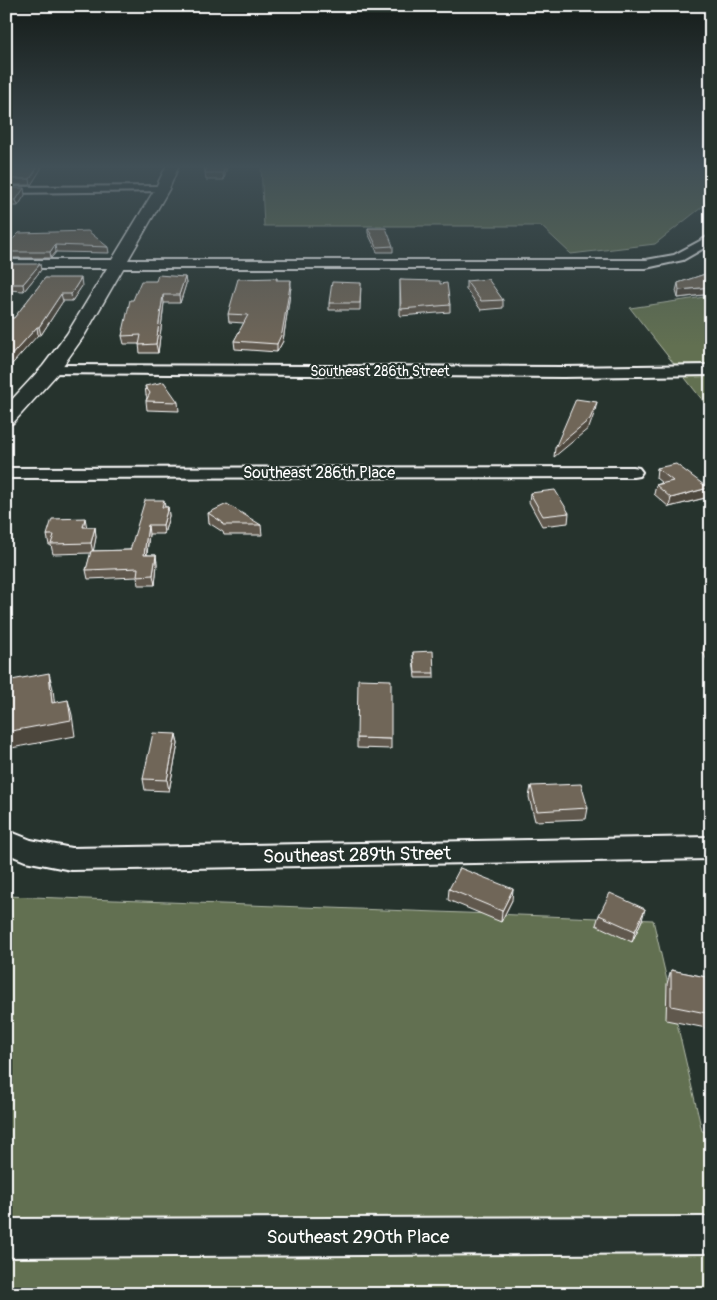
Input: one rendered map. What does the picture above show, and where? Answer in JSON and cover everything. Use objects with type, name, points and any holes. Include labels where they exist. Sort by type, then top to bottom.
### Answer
[{"type":"street","points":[[6,419],[50,370],[76,336],[140,226]]},
{"type":"street","points":[[6,264],[646,264],[684,256],[702,242],[711,239]]},
{"type":"street","name":"Southeast 286th Street","points":[[50,370],[553,372],[711,370]]},
{"type":"street","name":"Southeast 286th Place","points":[[6,473],[632,472]]},
{"type":"street","name":"Southeast 289th Street","points":[[6,840],[25,850],[71,859],[711,848]]},
{"type":"street","name":"Southeast 290th Place","points":[[6,1238],[711,1235]]},
{"type":"green space","points":[[264,226],[678,226],[655,244],[571,254],[541,226]]},
{"type":"green space","points":[[711,296],[711,411],[630,308]]},
{"type":"green space","points":[[6,896],[653,920],[702,1131],[711,1132],[711,1294],[6,1294]]},
{"type":"building","points":[[368,228],[386,228],[393,246],[377,247]]},
{"type":"building","points":[[88,231],[108,247],[55,245],[50,252],[6,252],[6,246],[19,233]]},
{"type":"building","points":[[6,264],[40,264],[23,284],[6,284]]},
{"type":"building","points":[[711,272],[711,287],[679,290],[678,283]]},
{"type":"building","points":[[158,275],[185,277],[179,295],[163,295],[156,344],[139,345],[141,335],[122,336],[130,300],[133,300],[141,281],[156,281]]},
{"type":"building","points":[[45,278],[81,278],[71,294],[61,294],[39,327],[6,361],[6,317],[14,318]]},
{"type":"building","points":[[277,278],[276,280],[291,280],[282,333],[277,344],[234,341],[248,315],[228,314],[238,279]]},
{"type":"building","points":[[488,279],[503,300],[481,301],[466,281]]},
{"type":"building","points":[[400,280],[440,281],[440,284],[447,283],[450,305],[401,309]]},
{"type":"building","points":[[332,282],[361,283],[360,303],[329,303]]},
{"type":"building","points":[[164,382],[178,402],[146,401],[150,393],[145,386]]},
{"type":"building","points":[[576,399],[597,402],[590,419],[555,448]]},
{"type":"building","points":[[676,464],[708,488],[671,498],[656,485],[673,481],[657,468]]},
{"type":"building","points":[[555,490],[569,513],[543,516],[530,493]]},
{"type":"building","points":[[145,500],[164,500],[162,507],[168,507],[163,525],[148,525],[144,555],[156,555],[153,575],[137,576],[138,568],[86,570],[91,551],[130,550]]},
{"type":"building","points":[[227,504],[261,525],[223,525],[222,522],[208,513]]},
{"type":"building","points":[[85,518],[83,527],[95,527],[91,543],[51,544],[54,535],[47,535],[52,519]]},
{"type":"building","points":[[711,642],[711,653],[705,643]]},
{"type":"building","points":[[433,651],[434,673],[415,673],[413,652]]},
{"type":"building","points":[[49,673],[52,703],[68,700],[71,720],[6,732],[6,681]]},
{"type":"building","points":[[358,679],[391,680],[391,739],[357,738]]},
{"type":"building","points":[[153,733],[176,734],[167,780],[143,779]]},
{"type":"building","points":[[581,784],[588,808],[537,811],[531,786]]},
{"type":"building","points":[[460,868],[513,889],[502,911],[449,889]]},
{"type":"building","points":[[610,893],[645,909],[635,931],[599,915]]},
{"type":"building","points":[[671,970],[711,978],[711,1014],[671,1006]]}]
